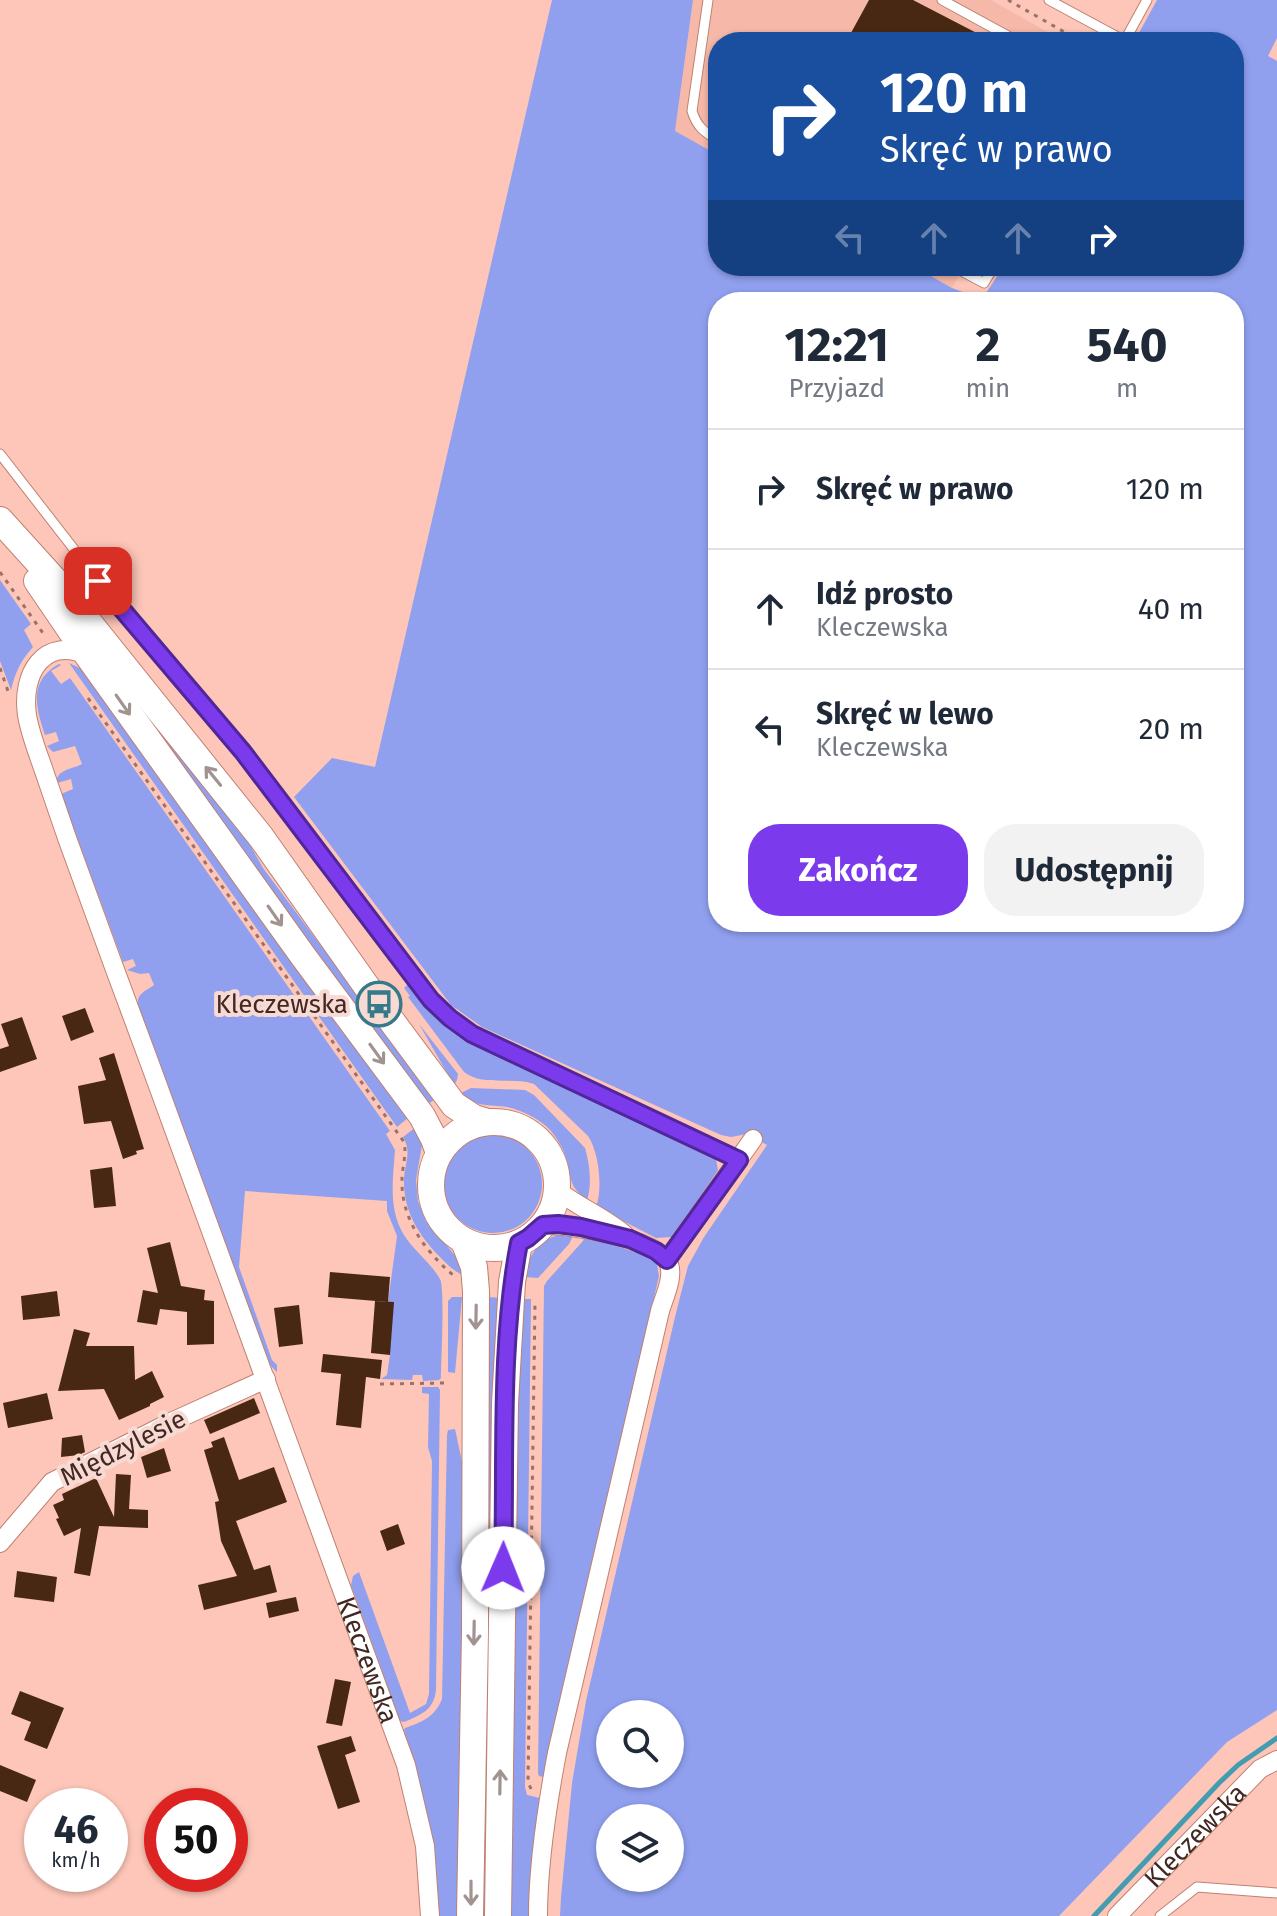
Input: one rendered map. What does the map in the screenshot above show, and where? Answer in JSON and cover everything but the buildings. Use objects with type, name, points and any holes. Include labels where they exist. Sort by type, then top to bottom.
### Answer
[{"type":"main road","points":[[0,522],[88,656],[422,1116],[439,1153]]},
{"type":"main road","points":[[0,522],[58,584],[261,837],[454,1105],[463,1113],[487,1122],[521,1127],[538,1139],[550,1155],[556,1172],[557,1190],[553,1209],[543,1225],[528,1238],[505,1247],[477,1246],[450,1231],[439,1218],[430,1185],[432,1168],[448,1141],[472,1125],[487,1122]]},
{"type":"main road","points":[[464,1241],[474,1267],[475,1281],[475,1632],[470,1916]]},
{"type":"main road","points":[[498,1916],[505,1403],[512,1282],[519,1243]]},
{"type":"street","points":[[54,608],[58,635],[55,650],[64,649],[88,656]]},
{"type":"street","name":"Kleczewska","points":[[55,650],[35,667],[28,681],[25,700],[28,719],[73,856],[406,1765],[425,1846],[430,1916]]},
{"type":"street","points":[[667,1260],[753,1139]]},
{"type":"street","points":[[557,1190],[630,1239]]},
{"type":"street","points":[[538,1916],[549,1797],[557,1753],[670,1274],[667,1260],[630,1239],[581,1227],[543,1225]]},
{"type":"street","name":"Międzylesie","points":[[0,1543],[52,1482],[171,1422],[266,1379]]},
{"type":"street","name":"Kleczewska","points":[[1117,1916],[1260,1769],[1277,1760]]},
{"type":"lane","points":[[708,0],[692,111],[696,122],[708,135]]},
{"type":"lane","points":[[942,0],[1001,32]]},
{"type":"lane","points":[[1049,0],[1108,32]]},
{"type":"lane","points":[[1129,32],[1147,0]]},
{"type":"lane","points":[[971,276],[984,283],[988,276]]},
{"type":"lane","points":[[0,454],[115,602],[243,752],[431,1000],[472,1034],[739,1160]]},
{"type":"lane","points":[[1160,1916],[1197,1887],[1277,1893]]},
{"type":"path","points":[[1008,0],[1064,32]]},
{"type":"path","points":[[0,572],[55,650]]},
{"type":"path","points":[[81,688],[404,1142],[402,1192],[416,1233],[424,1246],[451,1274],[461,1280],[475,1281]]},
{"type":"path","points":[[512,1282],[529,1283],[535,1287],[528,1782],[531,1790],[549,1797]]},
{"type":"path","points":[[380,1384],[444,1383]]},
{"type":"shaded area","points":[[552,0],[693,0],[675,131],[708,149],[708,276],[931,276],[963,292],[708,292],[708,932],[1244,932],[1244,292],[987,292],[997,276],[1244,276],[1244,32],[1139,32],[1157,0],[1277,0],[1277,38],[1268,56],[1277,61],[1277,1710],[1227,1742],[1059,1916],[560,1916],[572,1783],[586,1701],[688,1266],[704,1237],[767,1145],[747,1134],[721,1135],[482,1027],[451,1005],[294,797],[332,758],[375,767]]},
{"type":"shaded area","points":[[693,0],[991,0],[1047,32],[708,32],[708,149],[675,131]]},
{"type":"shaded area","points":[[931,276],[959,276],[952,288]]},
{"type":"shaded area","points":[[0,580],[31,624],[24,630],[33,647],[19,667],[11,690],[0,661]]},
{"type":"shaded area","points":[[51,587],[242,831],[263,868],[435,1099],[427,1105],[353,1001],[317,962]]},
{"type":"shaded area","points":[[69,663],[84,670],[408,1118],[397,1127]]},
{"type":"shaded area","points":[[59,664],[51,671],[61,684],[70,678],[390,1131],[386,1134],[395,1150],[393,1194],[399,1225],[408,1241],[440,1279],[443,1310],[439,1380],[423,1381],[422,1375],[413,1375],[412,1380],[381,1379],[387,1375],[390,1355],[388,1302],[397,1236],[387,1211],[387,1201],[245,1191],[239,1267],[277,1372],[270,1365],[138,1006],[140,995],[154,985],[149,973],[127,970],[136,966],[133,959],[123,962],[61,794],[73,789],[71,779],[57,783],[59,775],[82,764],[75,746],[53,752],[47,746],[59,741],[56,732],[45,735],[39,715],[37,696],[42,678]]},
{"type":"shaded area","points":[[410,982],[428,1007],[461,1035],[521,1067],[716,1159],[718,1170],[677,1232],[672,1237],[656,1238],[596,1207],[599,1171],[588,1136],[534,1084],[480,1079],[464,1072],[408,997],[404,988]]},
{"type":"shaded area","points":[[419,1024],[458,1074],[454,1085]]},
{"type":"shaded area","points":[[471,1088],[525,1090],[534,1095],[585,1148],[590,1174],[587,1201],[574,1187],[563,1151],[546,1126],[517,1110],[471,1101],[461,1093]]},
{"type":"shaded area","points":[[416,1127],[422,1145],[416,1180],[418,1201],[426,1221],[458,1259],[463,1275],[431,1248],[409,1211],[404,1190],[408,1152],[403,1137]]},
{"type":"shaded area","points":[[493,1135],[512,1139],[528,1149],[538,1165],[542,1184],[538,1203],[528,1219],[512,1229],[493,1233],[474,1229],[458,1219],[448,1203],[444,1184],[448,1165],[458,1149],[474,1139]]},
{"type":"shaded area","points":[[564,1233],[574,1234],[569,1244],[538,1278],[524,1277],[536,1248]]},
{"type":"shaded area","points":[[585,1235],[649,1257],[657,1264],[659,1276],[543,1777],[538,1773],[544,1286]]},
{"type":"shaded area","points":[[452,1297],[462,1297],[455,1373],[448,1372],[448,1301]]},
{"type":"shaded area","points":[[487,1297],[502,1298],[487,1916],[481,1916]]},
{"type":"shaded area","points":[[522,1299],[531,1299],[525,1787],[527,1795],[540,1798],[529,1916],[509,1916],[514,1436]]},
{"type":"shaded area","points":[[422,1387],[438,1387],[440,1390],[436,1690],[429,1707],[404,1722],[400,1721],[351,1585],[353,1576],[359,1572],[410,1713],[426,1704],[429,1694],[432,1461],[428,1447],[429,1394],[422,1393]]},
{"type":"shaded area","points":[[455,1429],[464,1471],[460,1916],[439,1916],[428,1822],[404,1730],[432,1715],[442,1699],[447,1435],[448,1430]]},
{"type":"waterway","points":[[1094,1916],[1219,1783],[1238,1765],[1277,1738]]},
{"type":"place","name":"Kleczewska","points":[[379,1004]]},
{"type":"route","points":[[98,581],[243,752],[431,1000],[450,1018],[472,1034],[739,1160],[667,1260],[630,1239],[558,1224],[543,1225],[519,1243],[512,1282],[505,1403],[503,1568]]}]
